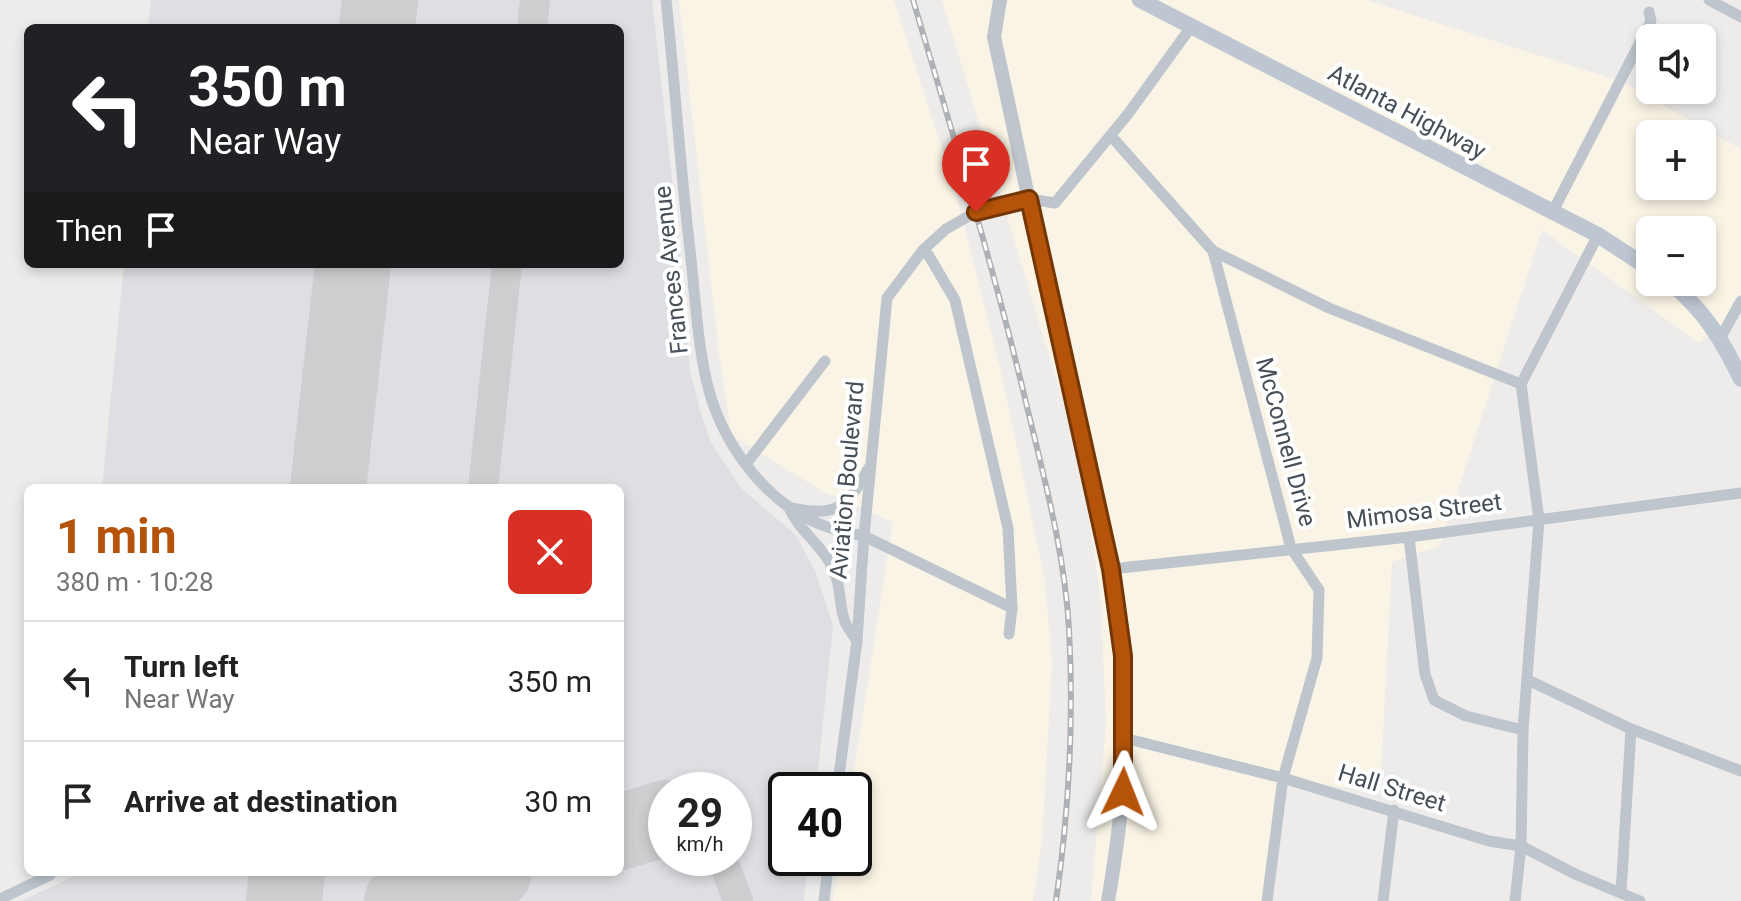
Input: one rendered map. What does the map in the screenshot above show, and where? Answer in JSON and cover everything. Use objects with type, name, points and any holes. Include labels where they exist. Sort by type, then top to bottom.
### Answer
[{"type":"main road","name":"Atlanta Highway","points":[[1140,0],[1598,235],[1636,260]]},
{"type":"main road","points":[[1686,296],[1721,337],[1741,379]]},
{"type":"street","name":"Frances Avenue","points":[[666,0],[704,372],[714,407],[732,445],[757,478],[789,507],[820,525],[864,536],[1012,608]]},
{"type":"street","points":[[1000,0],[994,37],[1111,569],[1123,656],[1122,819],[1108,901]]},
{"type":"street","points":[[1709,0],[1741,17]]},
{"type":"street","points":[[1552,213],[1651,21],[1649,12]]},
{"type":"street","points":[[1029,199],[1055,203],[1111,136],[1191,27]]},
{"type":"street","name":"McConnell Drive","points":[[1111,136],[1213,251],[1291,548],[1319,590],[1317,658],[1283,778],[1267,901]]},
{"type":"street","name":"Aviation Boulevard","points":[[839,772],[857,641],[887,298],[923,250],[946,229],[976,212],[1029,199]]},
{"type":"street","points":[[1515,901],[1521,846],[1523,730],[1539,520],[1521,384],[1598,235]]},
{"type":"street","points":[[923,250],[955,300],[1008,528],[1012,608],[1009,634]]},
{"type":"street","points":[[1213,251],[1341,314],[1521,384]]},
{"type":"street","points":[[1721,337],[1741,301]]},
{"type":"street","points":[[746,464],[825,361]]},
{"type":"street","points":[[789,507],[823,512],[836,509],[850,499],[871,465]]},
{"type":"street","name":"Mimosa Street","points":[[1111,569],[1409,537],[1741,493]]},
{"type":"street","name":"Frances Avenue","points":[[789,507],[794,519],[820,547],[832,567],[841,592],[844,620],[857,641]]},
{"type":"street","points":[[1409,537],[1425,674],[1434,700],[1466,716],[1523,730]]},
{"type":"street","points":[[1528,680],[1631,729],[1741,771]]},
{"type":"street","points":[[1621,893],[1631,729]]},
{"type":"street","name":"Hall Street","points":[[1124,738],[1283,778],[1489,841],[1521,846],[1575,874],[1640,901]]},
{"type":"street","points":[[1383,901],[1394,810]]},
{"type":"street","points":[[0,899],[48,876]]},
{"type":"street","points":[[824,901],[827,876]]},
{"type":"shaded area","points":[[151,0],[652,0],[690,371],[702,417],[711,443],[741,488],[796,535],[817,575],[833,626],[818,772],[768,772],[768,876],[806,876],[804,901],[21,901],[72,876],[624,876],[624,484],[102,484],[124,268],[624,268],[624,24],[148,24]]},
{"type":"shaded area","points":[[679,0],[894,0],[955,190],[1000,367],[1045,581],[1052,663],[1042,841],[1033,901],[833,901],[837,876],[872,876],[872,772],[854,772],[893,522],[824,492],[731,435]]},
{"type":"shaded area","points":[[942,0],[1366,0],[1622,82],[1636,90],[1636,104],[1661,104],[1689,120],[1636,120],[1636,200],[1716,200],[1716,135],[1741,149],[1741,302],[1734,314],[1699,343],[1542,230],[1440,546],[1392,562],[1380,793],[1282,778],[1263,901],[1091,901],[1106,724],[1101,603],[1087,501],[1067,415]]},
{"type":"taxiway","points":[[532,24],[535,0]]},
{"type":"taxiway","points":[[483,484],[507,268]]},
{"type":"taxiway","points":[[440,901],[443,876]]},
{"type":"taxiway","points":[[729,876],[738,901]]},
{"type":"runway","points":[[377,24],[380,0]]},
{"type":"runway","points":[[328,484],[353,268]]},
{"type":"runway","points":[[624,831],[648,823]]},
{"type":"runway","points":[[284,901],[287,876]]},
{"type":"runway","points":[[402,901],[481,876]]},
{"type":"railway","points":[[913,0],[1003,310],[1059,548],[1069,629],[1071,731],[1056,901]]},
{"type":"route","points":[[976,212],[1029,199],[1111,569],[1123,656],[1123,792]]}]
